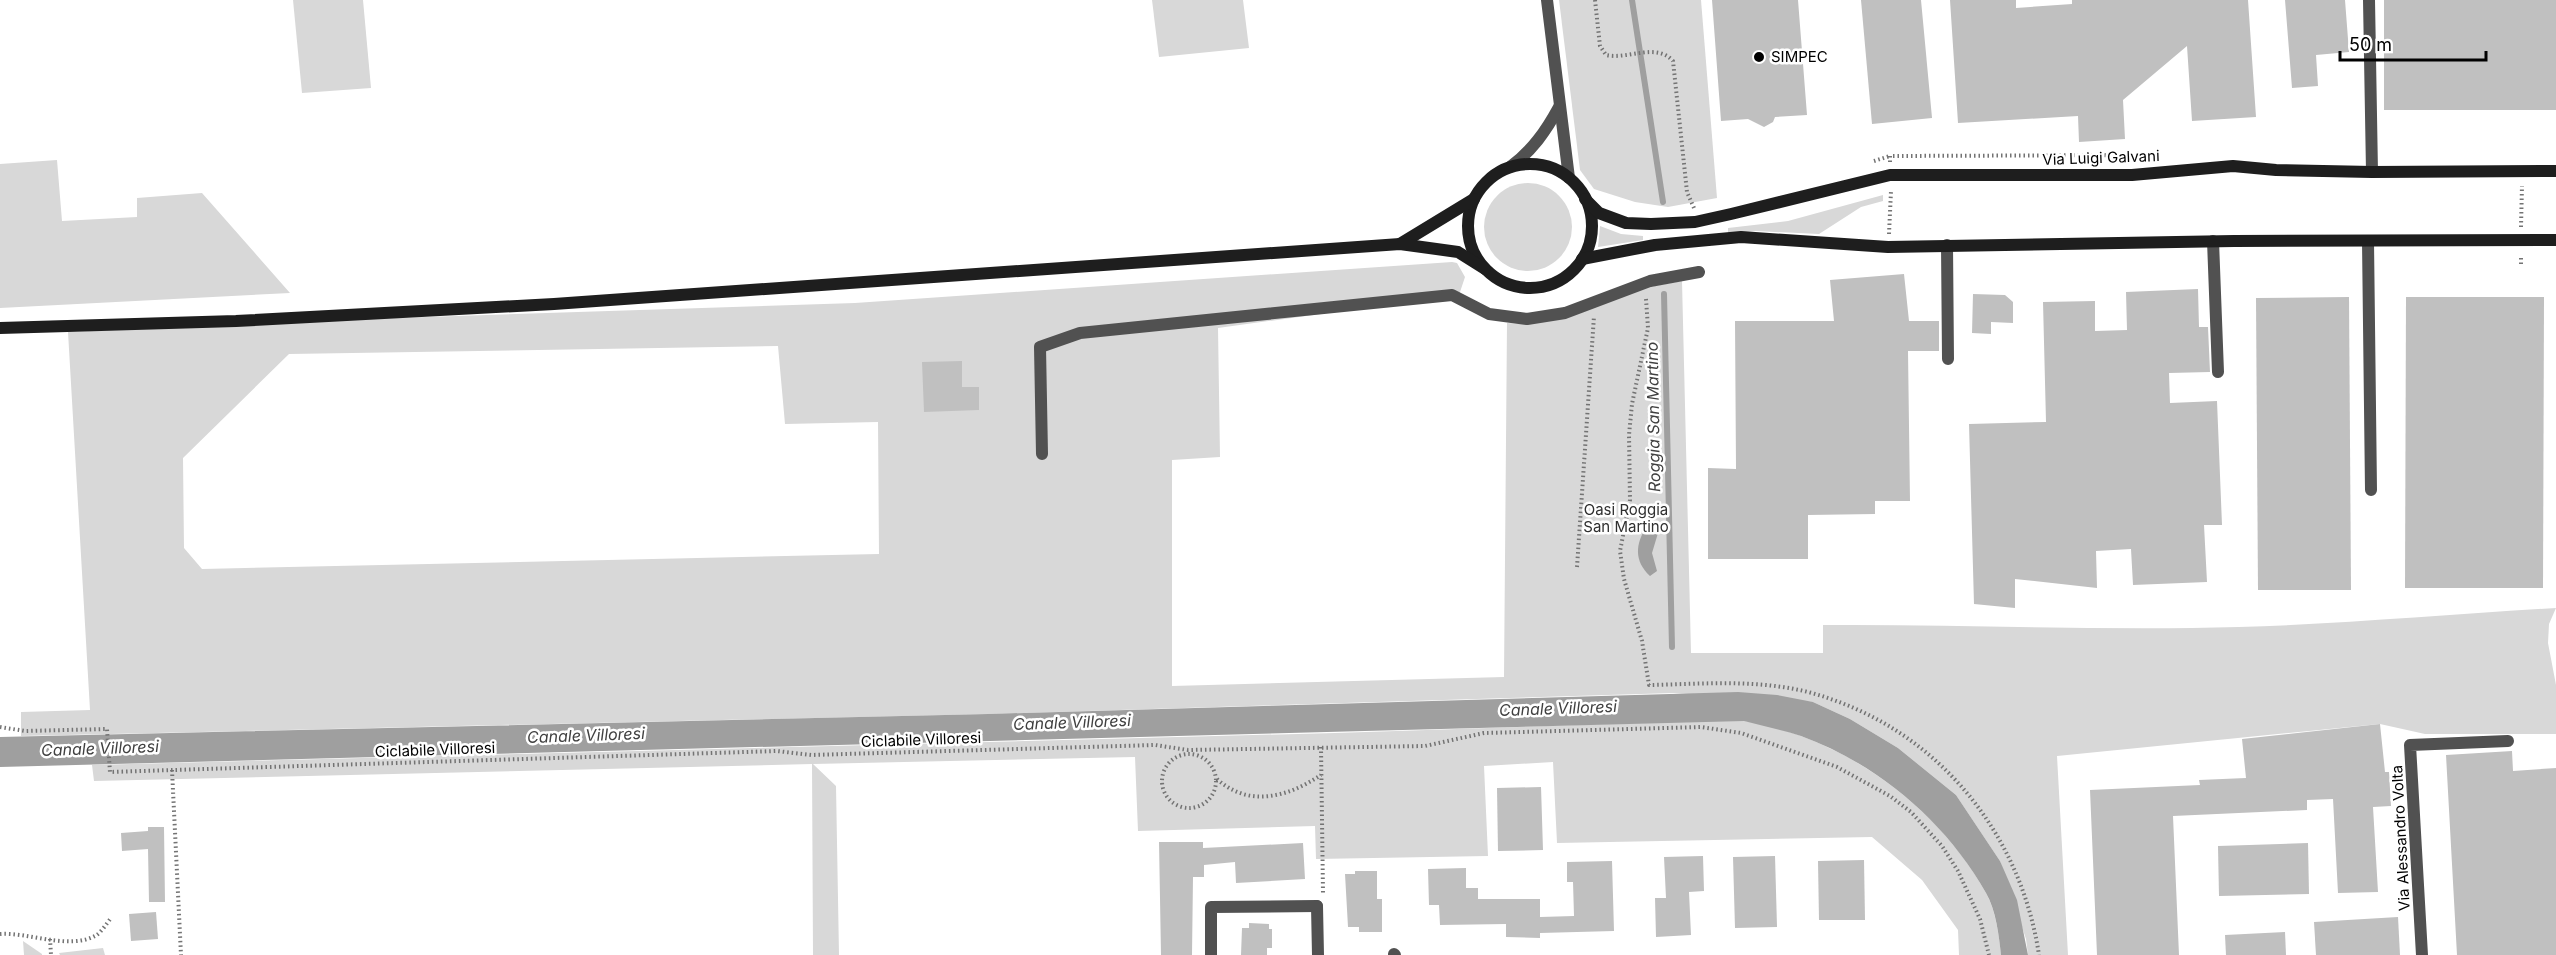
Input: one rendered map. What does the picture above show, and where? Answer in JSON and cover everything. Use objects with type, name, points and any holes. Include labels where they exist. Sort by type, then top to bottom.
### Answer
[{"type":"main road","points":[[0,328],[236,321],[554,304],[1400,244],[1458,252],[1514,286],[1536,287],[1567,275],[1582,259],[1592,229],[1585,199],[1569,178],[1551,168],[1531,164],[1510,167],[1489,179],[1474,199],[1400,244]]},
{"type":"main road","name":"Via Luigi Galvani","points":[[1585,199],[1599,213],[1626,223],[1651,224],[1695,222],[1890,175],[2132,175],[2233,166],[2276,170],[2372,172],[2556,171]]},
{"type":"main road","points":[[1474,199],[1468,223],[1468,236],[1477,259],[1485,269]]},
{"type":"main road","points":[[1582,259],[1655,245],[1741,237],[1888,247],[2212,241],[2556,240]]},
{"type":"street","points":[[1547,0],[1569,178]]},
{"type":"street","points":[[2369,0],[2372,172]]},
{"type":"street","points":[[1510,167],[1526,155],[1545,132],[1559,107]]},
{"type":"street","points":[[2212,241],[2218,372]]},
{"type":"street","points":[[2368,241],[2371,490]]},
{"type":"street","points":[[1947,245],[1948,359]]},
{"type":"street","points":[[1042,454],[1040,347],[1080,333],[1452,295],[1490,314],[1527,319],[1565,313],[1650,280],[1699,272]]},
{"type":"street","name":"Via Alessandro Volta","points":[[2422,955],[2410,745],[2508,741]]},
{"type":"street","points":[[1212,955],[1211,907],[1317,906],[1318,955]]},
{"type":"path","points":[[1595,0],[1600,46],[1606,56],[1616,57],[1657,51],[1666,53],[1672,60],[1687,192],[1694,208]]},
{"type":"path","points":[[2521,264],[2522,172]]},
{"type":"path","points":[[1650,280],[1646,297],[1648,315],[1646,342],[1632,404],[1630,500],[1620,551],[1624,579],[1642,641],[1649,686],[1737,683],[1808,692],[1872,718],[1905,737],[1956,779],[1992,824],[2019,879],[2029,909],[2039,955]]},
{"type":"path","points":[[1577,567],[1595,301]]},
{"type":"path","name":"Ciclabile Villoresi","points":[[0,727],[25,731],[107,729],[110,771],[777,751],[811,755],[1155,745],[1188,750],[1425,746],[1484,733],[1701,727],[1751,736],[1837,767],[1890,796],[1911,812],[1942,846],[1958,872],[1980,919],[1989,955]]},
{"type":"path","points":[[1317,906],[1323,896],[1321,747]]},
{"type":"path","points":[[1216,778],[1215,789],[1209,799],[1200,806],[1189,808],[1178,806],[1169,799],[1163,789],[1162,778],[1166,768],[1173,759],[1184,755],[1195,755],[1205,759],[1213,768],[1216,778],[1236,792],[1264,798],[1297,790],[1321,775]]},
{"type":"path","points":[[172,770],[181,955]]},
{"type":"path","points":[[0,934],[16,933],[77,941],[96,936],[111,918]]},
{"type":"path","points":[[50,939],[51,955]]},
{"type":"green space","points":[[293,0],[363,0],[371,88],[302,93]]},
{"type":"green space","points":[[1152,0],[1243,0],[1249,48],[1159,57]]},
{"type":"green space","points":[[1559,0],[1701,0],[1717,198],[1668,207],[1635,202],[1594,189],[1580,170]]},
{"type":"green space","points":[[57,160],[62,221],[137,217],[137,198],[202,193],[290,293],[0,308],[0,164]]},
{"type":"green space","points":[[1519,183],[1537,183],[1553,190],[1565,202],[1572,218],[1572,236],[1565,252],[1553,264],[1537,271],[1519,271],[1503,264],[1491,252],[1484,236],[1484,218],[1491,202],[1503,190]]},
{"type":"green space","points":[[1883,195],[1883,201],[1861,207],[1819,234],[1756,231],[1728,233],[1728,228],[1788,221]]},
{"type":"green space","points":[[1600,226],[1621,234],[1643,236],[1643,240],[1598,247]]},
{"type":"green space","name":"Oasi Roggia San Martino","points":[[1457,263],[1465,277],[1459,295],[1218,328],[1220,457],[1172,460],[1172,686],[1504,677],[1507,323],[1525,324],[1649,287],[1682,281],[1691,653],[1823,653],[1823,625],[2239,627],[2556,608],[2549,624],[2548,643],[2556,685],[2556,734],[2425,734],[2380,724],[2057,756],[2068,955],[2028,955],[2026,939],[2000,861],[1956,795],[1898,748],[1850,719],[1813,702],[1674,693],[988,714],[21,736],[21,712],[90,710],[68,332],[303,321],[855,303]],"holes":[[[778,346],[785,424],[878,422],[879,554],[202,569],[184,548],[183,458],[289,354]]]},
{"type":"green space","points":[[1745,721],[1782,730],[1818,743],[1884,780],[1914,804],[1942,831],[1966,861],[1986,893],[1998,932],[2001,955],[1959,955],[1958,930],[1922,880],[1872,837],[1557,843],[1553,762],[1484,766],[1488,856],[1316,859],[1315,826],[1138,831],[1135,757],[813,764],[836,786],[839,955],[813,955],[812,764],[94,781],[92,765],[1335,733]]},
{"type":"green space","points":[[23,941],[42,954],[42,955],[24,955]]},
{"type":"green space","points":[[103,948],[105,955],[60,955],[59,953]]},
{"type":"water","points":[[1647,526],[1654,527],[1658,533],[1652,553],[1657,571],[1650,576],[1641,564],[1638,552],[1640,539]]},
{"type":"water","name":"Canale Villoresi","points":[[1738,692],[1777,695],[1813,702],[1850,719],[1898,748],[1956,795],[2000,861],[2017,900],[2028,955],[2001,955],[1995,915],[1986,893],[1951,842],[1907,798],[1857,762],[1829,748],[1801,736],[1744,721],[0,767],[0,737],[988,714]]},
{"type":"building","name":"SIMPEC","points":[[1712,0],[1798,0],[1807,115],[1775,117],[1773,122],[1764,127],[1748,119],[1721,121]]},
{"type":"building","points":[[1861,0],[1921,0],[1932,118],[1872,124]]},
{"type":"building","points":[[1950,0],[2016,0],[2016,8],[2072,4],[2072,0],[2248,0],[2256,117],[2192,121],[2187,46],[2123,100],[2125,139],[2079,142],[2078,116],[1958,123]]},
{"type":"building","points":[[2285,0],[2345,0],[2349,52],[2316,55],[2318,86],[2292,88]]},
{"type":"building","points":[[2384,0],[2556,0],[2556,110],[2384,110]]},
{"type":"building","points":[[1904,274],[1909,321],[1939,321],[1939,351],[1908,351],[1910,501],[1875,501],[1875,514],[1808,515],[1808,559],[1708,559],[1708,468],[1736,469],[1735,321],[1834,321],[1830,280]]},
{"type":"building","points":[[2198,289],[2199,327],[2208,327],[2210,372],[2169,373],[2170,403],[2217,401],[2222,525],[2204,525],[2207,582],[2133,585],[2131,549],[2096,551],[2097,588],[2015,579],[2015,608],[1974,604],[1969,424],[2046,422],[2043,302],[2095,301],[2095,331],[2127,330],[2126,292]]},
{"type":"building","points":[[1973,294],[2005,295],[2013,302],[2013,323],[1991,322],[1991,334],[1972,333]]},
{"type":"building","points":[[2349,297],[2351,590],[2258,590],[2256,298]]},
{"type":"building","points":[[2406,297],[2544,297],[2543,588],[2405,588]]},
{"type":"building","points":[[962,361],[962,387],[979,387],[979,410],[924,412],[922,362]]},
{"type":"building","points":[[2380,724],[2385,772],[2389,772],[2391,806],[2373,807],[2378,892],[2338,893],[2333,799],[2307,800],[2307,810],[2173,816],[2179,955],[2097,955],[2090,790],[2200,785],[2199,780],[2246,778],[2242,739]]},
{"type":"building","points":[[2512,751],[2513,771],[2556,768],[2556,955],[2457,955],[2446,755]]},
{"type":"building","points":[[1541,787],[1543,850],[1498,851],[1497,788]]},
{"type":"building","points":[[148,827],[164,827],[165,902],[149,902],[148,849],[122,851],[121,833],[148,831]]},
{"type":"building","points":[[1159,842],[1203,842],[1203,848],[1303,843],[1305,879],[1236,883],[1235,862],[1204,865],[1204,877],[1193,877],[1192,955],[1161,955]]},
{"type":"building","points":[[2308,843],[2309,894],[2219,896],[2218,846]]},
{"type":"building","points":[[1703,856],[1704,891],[1689,892],[1691,935],[1656,937],[1655,898],[1666,898],[1664,857]]},
{"type":"building","points":[[1775,856],[1777,927],[1735,928],[1733,857]]},
{"type":"building","points":[[1864,860],[1865,920],[1819,920],[1818,861]]},
{"type":"building","points":[[1612,861],[1614,931],[1540,933],[1540,938],[1506,937],[1506,924],[1440,925],[1439,905],[1429,905],[1428,869],[1466,868],[1466,888],[1478,888],[1478,899],[1540,899],[1540,917],[1574,916],[1573,882],[1567,882],[1567,862]]},
{"type":"building","points":[[1355,871],[1377,871],[1377,899],[1382,899],[1382,932],[1359,932],[1359,927],[1348,927],[1345,874],[1355,874]]},
{"type":"building","points":[[156,912],[158,939],[131,941],[129,914]]},
{"type":"building","points":[[2398,917],[2400,955],[2316,955],[2314,922]]},
{"type":"building","points":[[1249,923],[1269,924],[1269,929],[1272,929],[1272,948],[1267,948],[1267,955],[1241,955],[1242,928],[1249,928]]},
{"type":"building","points":[[2285,932],[2286,955],[2226,955],[2225,935]]},
{"type":"waterway","name":"Roggia San Martino","points":[[1632,0],[1663,202]]},
{"type":"waterway","name":"Roggia San Martino","points":[[1664,294],[1672,647]]},
{"type":"place","name":"SIMPEC","points":[[1759,57]]}]
